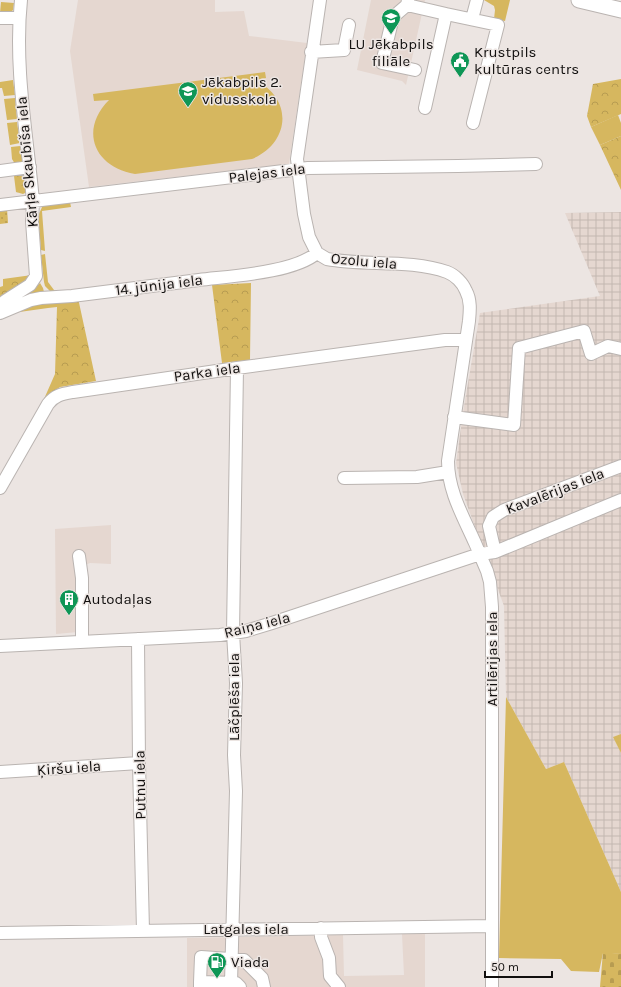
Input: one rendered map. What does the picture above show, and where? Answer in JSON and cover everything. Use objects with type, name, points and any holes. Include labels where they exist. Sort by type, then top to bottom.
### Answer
[{"type":"main road","points":[[584,1],[621,10]]},
{"type":"street","name":"Kārļa Skaubīša iela","points":[[0,306],[5,301],[30,285],[36,276],[32,221],[33,201],[19,66],[19,18],[21,0]]},
{"type":"street","name":"Ozolu iela","points":[[320,0],[311,52],[297,159],[304,214],[309,237],[322,257],[333,260],[429,268],[453,275],[463,284],[468,296],[470,306],[466,340]]},
{"type":"street","points":[[472,19],[477,0]]},
{"type":"street","points":[[416,70],[382,63],[394,17],[408,3],[446,14],[498,25],[473,123]]},
{"type":"street","points":[[425,108],[446,14]]},
{"type":"street","points":[[0,18],[19,18]]},
{"type":"street","points":[[311,52],[344,50],[349,25]]},
{"type":"street","name":"Palejas iela","points":[[0,205],[308,168],[536,164]]},
{"type":"street","points":[[0,171],[30,167]]},
{"type":"street","name":"14. jūnija iela","points":[[0,313],[31,300],[41,298],[72,296],[264,272],[298,264],[318,253]]},
{"type":"street","points":[[454,417],[514,425],[519,348],[584,330],[591,354],[608,346],[621,349]]},
{"type":"street","name":"Parka iela","points":[[0,488],[48,404],[52,398],[57,395],[237,368],[445,340],[466,340]]},
{"type":"street","name":"Artilērijas iela","points":[[466,340],[454,417],[448,472],[452,492],[458,508],[480,554],[490,582],[492,607],[492,987]]},
{"type":"street","name":"Lāčplēša iela","points":[[236,985],[231,958],[236,791],[234,755],[236,683],[233,633],[237,368]]},
{"type":"street","name":"Kavalērijas iela","points":[[495,552],[489,526],[493,517],[504,510],[621,466]]},
{"type":"street","points":[[344,478],[416,477],[448,472]]},
{"type":"street","points":[[480,554],[495,552],[621,500]]},
{"type":"street","name":"Raiņa iela","points":[[0,646],[233,633],[272,623],[480,554]]},
{"type":"street","points":[[79,556],[82,578],[82,642]]},
{"type":"street","name":"Putnu iela","points":[[138,639],[142,931]]},
{"type":"street","name":"Ķiršu iela","points":[[0,772],[139,763]]},
{"type":"street","name":"Latgales iela","points":[[0,933],[492,926]]},
{"type":"street","points":[[321,928],[321,937],[329,958],[330,976],[339,987]]},
{"type":"street","points":[[236,985],[200,985],[201,957],[244,960],[262,978],[264,987]]},
{"type":"shaded area","name":"Jēkabpils 2. vidusskola","points":[[78,0],[215,0],[215,12],[244,11],[249,36],[307,43],[289,164],[89,187],[70,51]]},
{"type":"shaded area","name":"LU Jēkabpils filiāle","points":[[371,0],[425,0],[406,85],[402,81],[357,70]]},
{"type":"shaded area","points":[[621,212],[621,734],[614,737],[621,753],[621,892],[564,762],[546,769],[506,697],[504,606],[463,494],[456,463],[480,313],[600,296],[565,213]]},
{"type":"shaded area","points":[[111,525],[111,564],[90,563],[85,565],[87,621],[89,631],[56,634],[55,529]]},
{"type":"shaded area","points":[[402,934],[425,934],[425,987],[187,987],[187,938],[343,935],[344,976],[404,975]]},
{"type":"green space","points":[[484,0],[510,0],[505,21],[494,19],[494,6]]},
{"type":"green space","points":[[1,2],[14,3],[13,10],[11,12],[0,13]]},
{"type":"green space","points":[[265,72],[266,78],[255,80],[268,88],[276,98],[281,109],[282,121],[280,132],[274,143],[265,152],[252,159],[135,174],[121,170],[109,164],[95,146],[93,135],[95,123],[100,112],[109,100],[94,101],[93,94]]},
{"type":"green space","points":[[621,79],[621,114],[591,127],[587,116],[593,84]]},
{"type":"green space","points":[[13,80],[15,95],[4,96],[2,88],[0,88],[0,82]]},
{"type":"green space","points":[[15,98],[17,119],[7,120],[4,99]]},
{"type":"green space","points":[[618,115],[621,123],[621,136],[600,145],[591,127]]},
{"type":"green space","points":[[17,122],[20,143],[10,145],[7,123]]},
{"type":"green space","points":[[621,136],[621,190],[600,145]]},
{"type":"green space","points":[[20,146],[23,163],[15,164],[12,159],[11,147]]},
{"type":"green space","points":[[23,170],[27,192],[23,194],[16,192],[14,176],[16,172]]},
{"type":"green space","points":[[70,202],[71,207],[42,211],[45,251],[41,250],[38,216],[43,205]]},
{"type":"green space","points":[[7,208],[8,223],[0,224],[0,209]]},
{"type":"green space","points":[[45,254],[48,282],[54,290],[65,293],[51,292],[45,286],[41,255]]},
{"type":"green space","points":[[32,275],[31,278],[0,301],[0,287],[3,286],[3,279]]},
{"type":"green space","points":[[40,283],[44,292],[29,298],[16,297],[36,287]]},
{"type":"green space","points":[[251,283],[250,360],[222,363],[212,285]]},
{"type":"green space","points":[[78,298],[96,381],[60,387],[44,399],[55,374],[57,307],[48,308],[48,301]]},
{"type":"green space","points":[[52,299],[48,304],[48,308],[5,314]]},
{"type":"green space","points":[[506,697],[546,769],[564,762],[621,892],[621,954],[603,953],[599,972],[571,971],[561,959],[499,958]]},
{"type":"green space","points":[[621,734],[621,753],[613,737]]},
{"type":"green space","points":[[603,952],[621,954],[621,987],[600,987]]},
{"type":"place","name":"LU Jēkabpils filiāle","points":[[391,35]]},
{"type":"place","name":"Krustpils kultūras centrs","points":[[460,78]]},
{"type":"place","name":"Jēkabpils 2. vidusskola","points":[[188,108]]},
{"type":"place","name":"Autodaļas","points":[[69,616]]},
{"type":"place","name":"Viada","points":[[217,979]]}]
